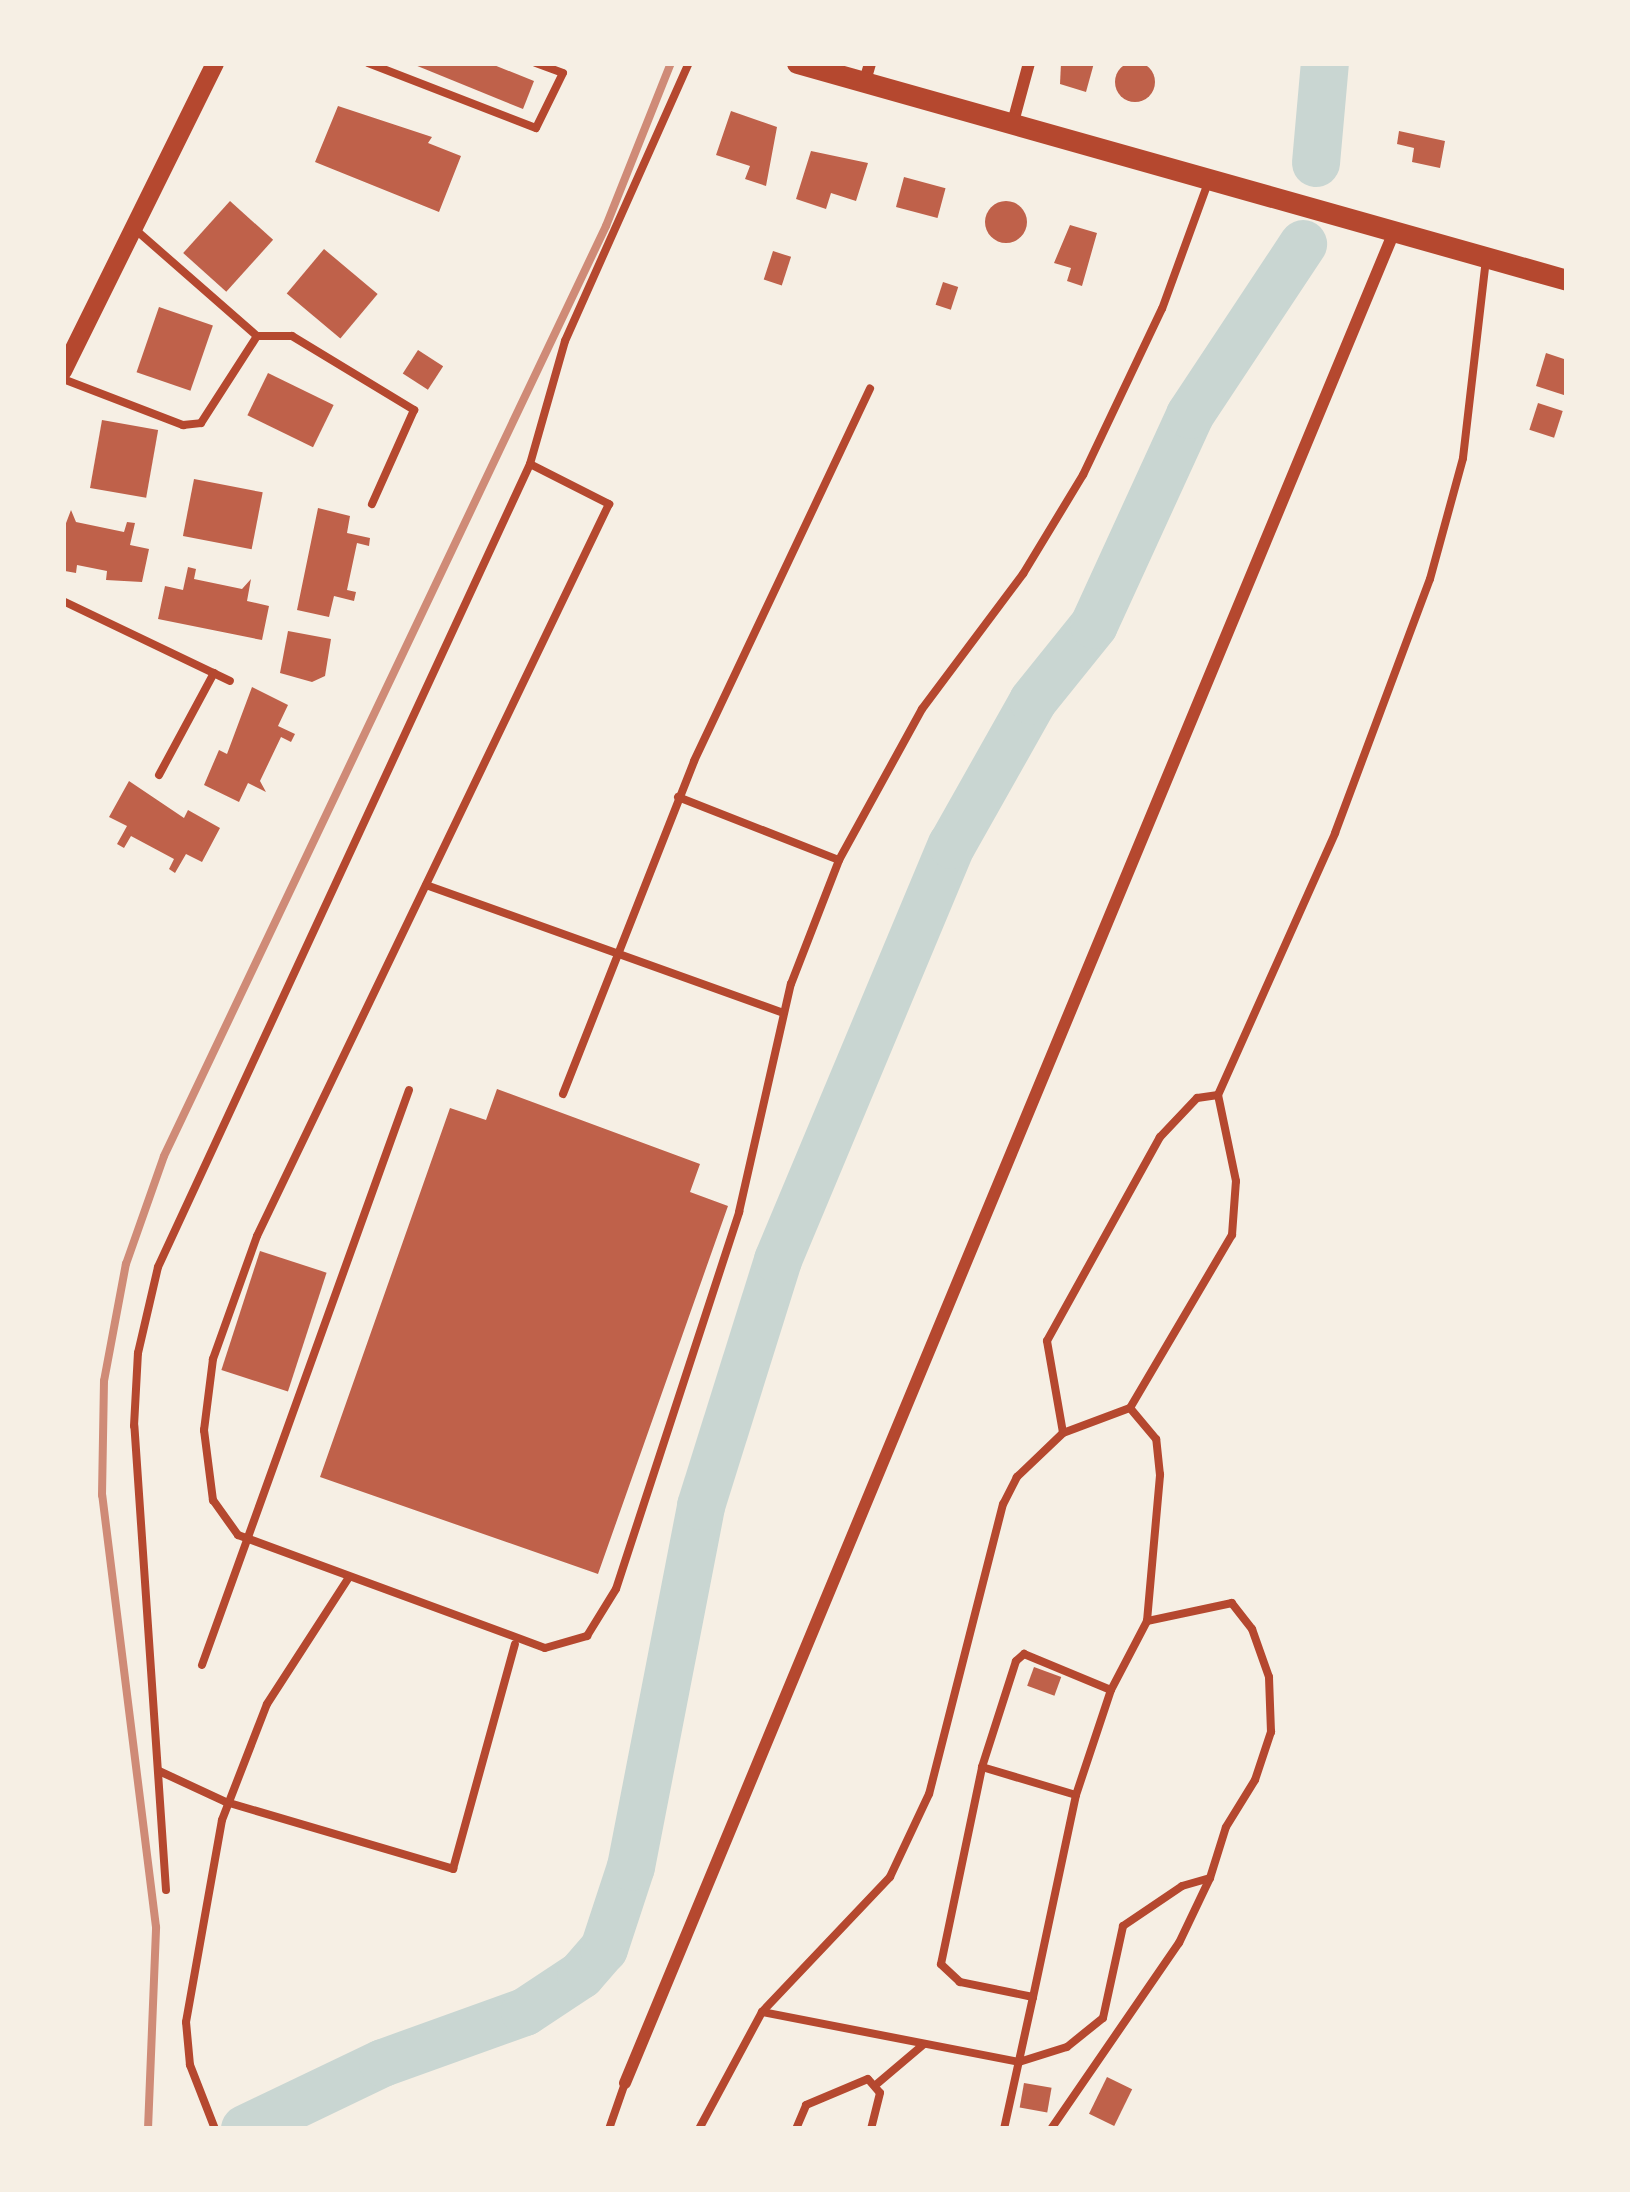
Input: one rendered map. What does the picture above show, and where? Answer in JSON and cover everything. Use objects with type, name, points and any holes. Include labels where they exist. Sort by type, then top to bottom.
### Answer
[{"type":"main road","points":[[797,63],[867,72],[1012,122],[1567,280]]},
{"type":"street","points":[[63,375],[215,63]]},
{"type":"street","points":[[1012,122],[1029,63]]},
{"type":"street","points":[[625,2083],[1394,232]]},
{"type":"lane","points":[[368,63],[536,128],[568,63]]},
{"type":"lane","points":[[536,63],[563,73]]},
{"type":"lane","points":[[166,1889],[134,1390],[158,1267],[530,464],[565,341],[689,63]]},
{"type":"lane","points":[[530,464],[609,504],[257,1236],[213,1359],[204,1410],[209,1485],[222,1521],[246,1540],[515,1644],[574,1643],[607,1610],[740,1212],[783,1012],[839,860],[922,709],[1023,574],[1083,475],[1162,309],[1209,178]]},
{"type":"lane","points":[[136,230],[257,336],[292,336],[414,410],[372,504]]},
{"type":"lane","points":[[699,2129],[762,2012],[890,1876],[929,1794],[1003,1504],[1017,1477],[1063,1433],[1130,1408],[1232,1235],[1236,1181],[1218,1095],[1335,833],[1430,579],[1463,458],[1486,257]]},
{"type":"lane","points":[[63,375],[183,424],[201,423],[257,336]]},
{"type":"lane","points":[[563,1094],[678,797],[870,389]]},
{"type":"lane","points":[[63,601],[230,681]]},
{"type":"lane","points":[[159,775],[214,673]]},
{"type":"lane","points":[[678,797],[839,860]]},
{"type":"lane","points":[[426,885],[783,1012]]},
{"type":"lane","points":[[202,1665],[409,1090]]},
{"type":"lane","points":[[1063,1433],[1047,1341],[1160,1137],[1197,1098],[1218,1095]]},
{"type":"lane","points":[[1004,2129],[1076,1795],[1111,1690],[1147,1621],[1160,1475],[1156,1438],[1130,1408]]},
{"type":"lane","points":[[215,2129],[186,2022],[226,1802],[267,1704],[348,1580]]},
{"type":"lane","points":[[1052,2129],[1179,1943],[1271,1732],[1269,1677],[1252,1629],[1232,1604],[1147,1621]]},
{"type":"lane","points":[[158,1770],[226,1802],[453,1869],[515,1644]]},
{"type":"lane","points":[[1033,1997],[960,1982],[940,1964],[982,1767],[1024,1654],[1111,1690]]},
{"type":"lane","points":[[982,1767],[1076,1795]]},
{"type":"lane","points":[[762,2012],[1018,2062],[1094,2030],[1123,1926],[1182,1886],[1210,1878]]},
{"type":"lane","points":[[871,2129],[878,2083],[924,2044]]},
{"type":"lane","points":[[796,2129],[806,2105],[868,2079],[878,2083]]},
{"type":"lane","points":[[609,2129],[625,2083]]},
{"type":"building","points":[[1135,62],[1149,68],[1155,82],[1149,96],[1135,102],[1121,96],[1115,82],[1121,68]]},
{"type":"building","points":[[410,63],[489,63],[534,81],[523,109]]},
{"type":"building","points":[[1061,63],[1094,63],[1086,92],[1060,84]]},
{"type":"building","points":[[338,106],[432,137],[428,143],[461,156],[439,212],[315,162]]},
{"type":"building","points":[[731,111],[777,127],[766,186],[745,179],[750,166],[716,155]]},
{"type":"building","points":[[1399,131],[1445,141],[1440,168],[1412,162],[1414,148],[1397,144]]},
{"type":"building","points":[[811,151],[868,163],[856,201],[831,193],[826,209],[796,199]]},
{"type":"building","points":[[904,177],[946,188],[938,218],[896,207]]},
{"type":"building","points":[[230,201],[273,240],[226,292],[183,253]]},
{"type":"building","points":[[1006,201],[1021,207],[1027,222],[1021,237],[1006,243],[991,237],[985,222],[991,207]]},
{"type":"building","points":[[1070,225],[1097,233],[1082,286],[1067,281],[1071,268],[1054,263]]},
{"type":"building","points":[[324,249],[378,294],[340,338],[287,293]]},
{"type":"building","points":[[773,251],[791,257],[782,285],[764,280]]},
{"type":"building","points":[[943,282],[958,287],[951,310],[936,305]]},
{"type":"building","points":[[159,307],[213,326],[190,391],[137,372]]},
{"type":"building","points":[[418,350],[443,366],[428,390],[403,373]]},
{"type":"building","points":[[1546,353],[1567,360],[1567,396],[1536,386]]},
{"type":"building","points":[[268,373],[334,405],[313,447],[247,415]]},
{"type":"building","points":[[1538,403],[1563,411],[1554,438],[1529,430]]},
{"type":"building","points":[[102,420],[158,430],[146,498],[90,488]]},
{"type":"building","points":[[194,479],[263,492],[252,549],[183,536]]},
{"type":"building","points":[[318,508],[350,516],[347,533],[370,538],[369,546],[357,543],[347,590],[356,592],[354,601],[334,596],[329,617],[297,610]]},
{"type":"building","points":[[71,510],[76,522],[124,532],[127,522],[135,523],[130,545],[149,549],[142,582],[106,580],[107,571],[77,565],[76,573],[65,571],[63,531]]},
{"type":"building","points":[[188,567],[196,569],[194,579],[242,589],[251,579],[247,601],[269,606],[262,640],[158,619],[165,586],[183,590]]},
{"type":"building","points":[[288,631],[331,639],[325,676],[312,682],[280,673]]},
{"type":"building","points":[[252,687],[288,705],[278,726],[295,734],[291,742],[281,737],[260,781],[266,792],[248,783],[239,802],[204,785],[219,750],[227,754]]},
{"type":"building","points":[[129,781],[184,818],[188,810],[220,828],[202,862],[186,854],[175,873],[169,869],[174,859],[131,836],[124,848],[117,844],[127,826],[109,817]]},
{"type":"building","points":[[497,1089],[700,1164],[690,1192],[728,1206],[598,1574],[320,1477],[450,1108],[486,1120]]},
{"type":"building","points":[[260,1251],[327,1273],[288,1392],[221,1370]]},
{"type":"building","points":[[1034,1667],[1061,1677],[1054,1696],[1027,1686]]},
{"type":"building","points":[[1107,2077],[1132,2089],[1114,2126],[1089,2114]]},
{"type":"building","points":[[1024,2083],[1052,2088],[1047,2112],[1020,2108]]},
{"type":"waterway","points":[[1316,163],[1325,63]]},
{"type":"waterway","points":[[245,2129],[383,2063],[525,2012],[581,1975],[604,1949],[631,1867],[701,1506],[778,1260],[952,845],[1033,701],[1094,625],[1190,415],[1303,244]]},
{"type":"railway","points":[[148,2129],[156,1927],[102,1495],[104,1381],[126,1264],[164,1156],[606,226],[671,63]]}]
